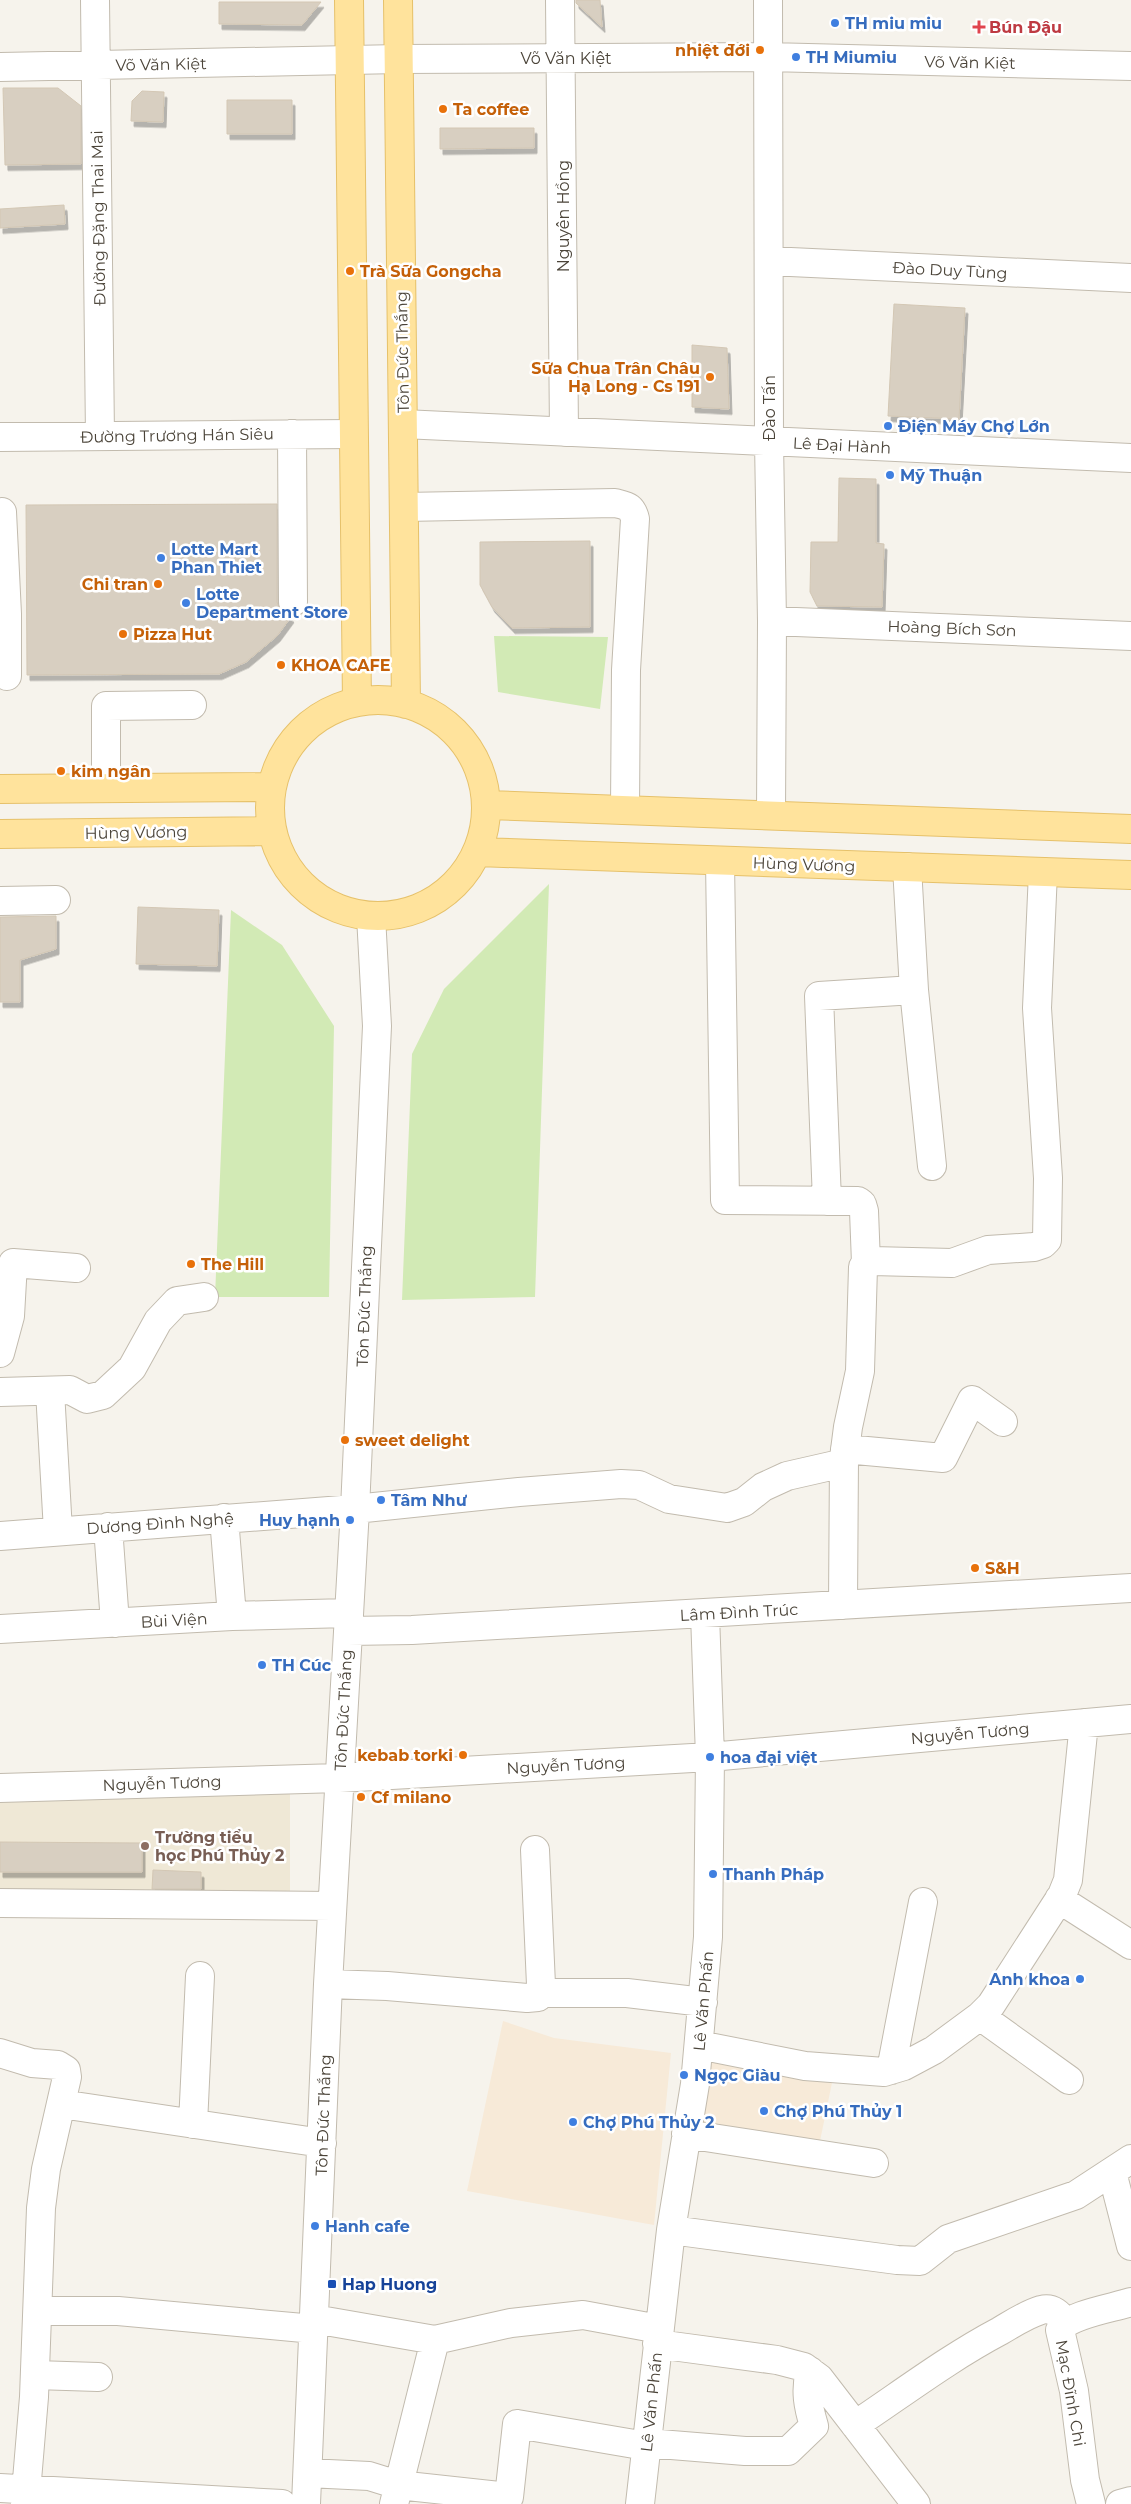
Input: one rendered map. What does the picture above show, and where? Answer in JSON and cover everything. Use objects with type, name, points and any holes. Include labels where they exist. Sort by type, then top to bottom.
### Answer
[{"type":"main road","points":[[349,0],[357,702]]},
{"type":"main road","name":"Tôn Đức Thắng","points":[[398,0],[406,704]]},
{"type":"main road","points":[[382,700],[406,704],[432,714],[454,731],[471,752],[482,777],[487,805],[485,829],[478,852],[460,880],[434,901],[404,914],[371,916],[336,908],[306,890],[284,863],[271,830],[269,809],[271,787],[282,757],[301,732],[326,713],[357,702],[382,700]]},
{"type":"main road","points":[[0,789],[271,787]]},
{"type":"main road","points":[[487,805],[1131,829]]},
{"type":"main road","name":"Hùng Vương","points":[[0,834],[271,830]]},
{"type":"main road","name":"Hùng Vương","points":[[478,852],[1131,875]]},
{"type":"street","name":"Đường Đặng Thai Mai","points":[[96,0],[100,436]]},
{"type":"street","name":"Nguyên Hồng","points":[[560,0],[564,432]]},
{"type":"street","name":"Đào Tấn","points":[[768,0],[769,441],[772,621],[771,815]]},
{"type":"street","name":"Võ Văn Kiệt","points":[[0,67],[399,59],[768,57],[1131,66]]},
{"type":"street","name":"Đào Duy Tùng","points":[[769,261],[1131,278]]},
{"type":"street","name":"Lê Đại Hành","points":[[403,424],[1131,458]]},
{"type":"street","points":[[292,434],[293,602]]},
{"type":"street","name":"Đường Trương Hán Siêu","points":[[0,437],[353,434]]},
{"type":"street","points":[[404,507],[615,503],[629,506],[633,510],[635,519],[626,670],[625,810]]},
{"type":"street","points":[[2,512],[7,676]]},
{"type":"street","name":"Hoàng Bích Sơn","points":[[772,621],[1131,636]]},
{"type":"street","points":[[106,788],[106,706],[192,705]]},
{"type":"street","points":[[720,860],[725,1200],[827,1201],[858,1202],[862,1204],[866,1263],[862,1275],[860,1371],[845,1456],[844,1605]]},
{"type":"street","points":[[907,867],[914,990],[932,1166]]},
{"type":"street","points":[[866,1263],[952,1263],[975,1253],[1034,1247],[1048,1240],[1048,1178],[1037,1008],[1043,872]]},
{"type":"street","points":[[0,901],[56,900]]},
{"type":"street","name":"Tôn Đức Thắng","points":[[306,2504],[328,1984],[355,1509],[376,1026],[371,916]]},
{"type":"street","points":[[827,1201],[819,996],[914,990]]},
{"type":"street","points":[[0,1353],[10,1316],[13,1263],[76,1268]]},
{"type":"street","points":[[0,1392],[60,1390],[87,1399],[103,1395],[132,1368],[158,1321],[177,1301],[204,1297]]},
{"type":"street","points":[[58,1531],[60,1390]]},
{"type":"street","name":"Dương Đình Nghệ","points":[[0,1536],[355,1509],[519,1492],[621,1484],[639,1484],[669,1499],[727,1508],[744,1502],[764,1487],[787,1476],[845,1456],[944,1458],[972,1400],[1003,1422]]},
{"type":"street","points":[[224,1518],[232,1616]]},
{"type":"street","points":[[108,1528],[115,1623]]},
{"type":"street","name":"Lâm Đình Trúc","points":[[348,1622],[412,1630],[1131,1588]]},
{"type":"street","name":"Lê Văn Phấn","points":[[640,2504],[671,2230],[699,2045],[708,1937],[710,1757],[705,1614]]},
{"type":"street","name":"Bùi Viện","points":[[0,1629],[232,1616],[348,1622]]},
{"type":"street","name":"Nguyễn Tương","points":[[0,1788],[339,1778],[710,1757],[1131,1719]]},
{"type":"street","points":[[699,2045],[805,2066],[870,2071],[891,2070],[934,2050],[980,2016],[1004,1986],[1059,1899],[1068,1880],[1084,1723]]},
{"type":"street","points":[[535,1850],[541,1993]]},
{"type":"street","points":[[1059,1899],[1131,1945]]},
{"type":"street","points":[[891,2070],[923,1902]]},
{"type":"street","points":[[0,1904],[332,1906]]},
{"type":"street","points":[[193,2124],[200,1976]]},
{"type":"street","points":[[328,1984],[387,1986],[527,1998],[534,1998],[541,1993],[627,1993],[703,2002]]},
{"type":"street","points":[[980,2016],[1069,2080]]},
{"type":"street","points":[[0,2052],[32,2062],[63,2066],[67,2076],[46,2169],[41,2208],[35,2374],[17,2494],[282,2504]]},
{"type":"street","points":[[61,2104],[322,2144]]},
{"type":"street","points":[[686,2134],[874,2163]]},
{"type":"street","points":[[671,2230],[897,2260],[920,2261],[948,2239],[1076,2195],[1122,2166],[1131,2246]]},
{"type":"street","name":"Mạc Đĩnh Chi","points":[[1091,2504],[1085,2480],[1074,2391],[1060,2330],[1066,2323],[1075,2318],[1131,2302]]},
{"type":"street","points":[[855,2425],[975,2344],[1017,2321],[1041,2310],[1051,2310],[1059,2313],[1066,2323]]},
{"type":"street","points":[[38,2311],[118,2311],[314,2324],[435,2340],[511,2323],[582,2315],[658,2337],[804,2367],[819,2378],[916,2504]]},
{"type":"street","points":[[396,2494],[435,2340]]},
{"type":"street","points":[[308,2473],[369,2476],[396,2494],[510,2497],[517,2424],[646,2445],[745,2451],[788,2451],[814,2426],[806,2389],[810,2371]]},
{"type":"street","points":[[35,2374],[98,2376]]},
{"type":"street","points":[[1120,2504],[1131,2501]]},
{"type":"shaded area","name":"Trường tiểu học Phú Thủy 2","points":[[290,1790],[290,1902],[0,1896],[0,1796]]},
{"type":"shaded area","name":"Chợ Phú Thủy 2","points":[[503,2021],[554,2038],[671,2053],[654,2225],[467,2191]]},
{"type":"shaded area","name":"Chợ Phú Thủy 1","points":[[708,2048],[834,2073],[814,2170],[699,2150]]},
{"type":"green space","points":[[494,636],[608,637],[600,709],[498,692]]},
{"type":"green space","points":[[549,884],[535,1297],[402,1300],[412,1054],[444,989]]},
{"type":"green space","points":[[231,910],[282,945],[334,1026],[329,1297],[215,1297]]},
{"type":"building","points":[[576,0],[600,0],[602,27],[576,3]]},
{"type":"building","points":[[219,2],[321,2],[302,25],[219,24]]},
{"type":"building","points":[[3,88],[58,88],[81,106],[81,164],[5,165]]},
{"type":"building","points":[[142,91],[164,92],[163,122],[131,121],[132,101]]},
{"type":"building","points":[[227,100],[292,100],[292,134],[227,134]]},
{"type":"building","points":[[440,128],[534,128],[534,148],[440,149]]},
{"type":"building","points":[[64,205],[65,224],[0,228],[0,209]]},
{"type":"building","points":[[894,304],[965,308],[959,419],[888,416]]},
{"type":"building","name":"Sữa Chua Trân Châu Hạ Long - Cs 191","points":[[692,345],[727,348],[729,409],[692,407]]},
{"type":"building","points":[[839,478],[876,479],[876,543],[884,544],[882,607],[817,606],[810,592],[811,542],[838,542]]},
{"type":"building","name":"Lotte Mart Phan Thiet","points":[[277,504],[277,602],[280,610],[291,617],[277,636],[246,662],[219,674],[27,675],[26,505]]},
{"type":"building","points":[[590,541],[590,627],[512,628],[492,607],[480,585],[480,542]]},
{"type":"building","points":[[138,907],[219,910],[217,966],[136,964]]},
{"type":"building","points":[[56,916],[56,949],[20,960],[20,1002],[0,1002],[0,917]]},
{"type":"building","points":[[0,1842],[142,1843],[142,1872],[0,1872]]},
{"type":"building","points":[[153,1870],[201,1872],[201,1889],[152,1889]]},
{"type":"place","name":"TH miu miu","points":[[835,23]]},
{"type":"place","name":"Bún Đậu","points":[[979,27]]},
{"type":"place","name":"nhiệt đới","points":[[760,50]]},
{"type":"place","name":"TH Miumiu","points":[[796,57]]},
{"type":"place","name":"Ta coffee","points":[[443,109]]},
{"type":"place","name":"Trà Sữa Gongcha","points":[[350,271]]},
{"type":"place","name":"Sữa Chua Trân Châu Hạ Long - Cs 191","points":[[710,377]]},
{"type":"place","name":"Điện Máy Chợ Lớn","points":[[888,426]]},
{"type":"place","name":"Mỹ Thuận","points":[[890,475]]},
{"type":"place","name":"Lotte Mart Phan Thiet","points":[[161,558]]},
{"type":"place","name":"Chi tran","points":[[158,584]]},
{"type":"place","name":"Lotte Department Store","points":[[186,603]]},
{"type":"place","name":"Pizza Hut","points":[[123,634]]},
{"type":"place","name":"KHOA CAFE","points":[[281,665]]},
{"type":"place","name":"kim ngân","points":[[61,771]]},
{"type":"place","name":"The Hill","points":[[191,1264]]},
{"type":"place","name":"sweet delight","points":[[345,1440]]},
{"type":"place","name":"Tâm Như","points":[[381,1500]]},
{"type":"place","name":"Huy hạnh","points":[[350,1520]]},
{"type":"place","name":"S&H","points":[[975,1568]]},
{"type":"place","name":"TH Cúc","points":[[262,1665]]},
{"type":"place","name":"kebab torki","points":[[463,1755]]},
{"type":"place","name":"hoa đại việt","points":[[710,1757]]},
{"type":"place","name":"Cf milano","points":[[361,1797]]},
{"type":"place","name":"Trường tiểu học Phú Thủy 2","points":[[145,1846]]},
{"type":"place","name":"Thanh Pháp","points":[[713,1874]]},
{"type":"place","name":"Anh khoa","points":[[1080,1979]]},
{"type":"place","name":"Ngọc Giàu","points":[[684,2075]]},
{"type":"place","name":"Chợ Phú Thủy 1","points":[[764,2111]]},
{"type":"place","name":"Chợ Phú Thủy 2","points":[[573,2122]]},
{"type":"place","name":"Hanh cafe","points":[[315,2226]]},
{"type":"place","name":"Hap Huong","points":[[332,2284]]}]
